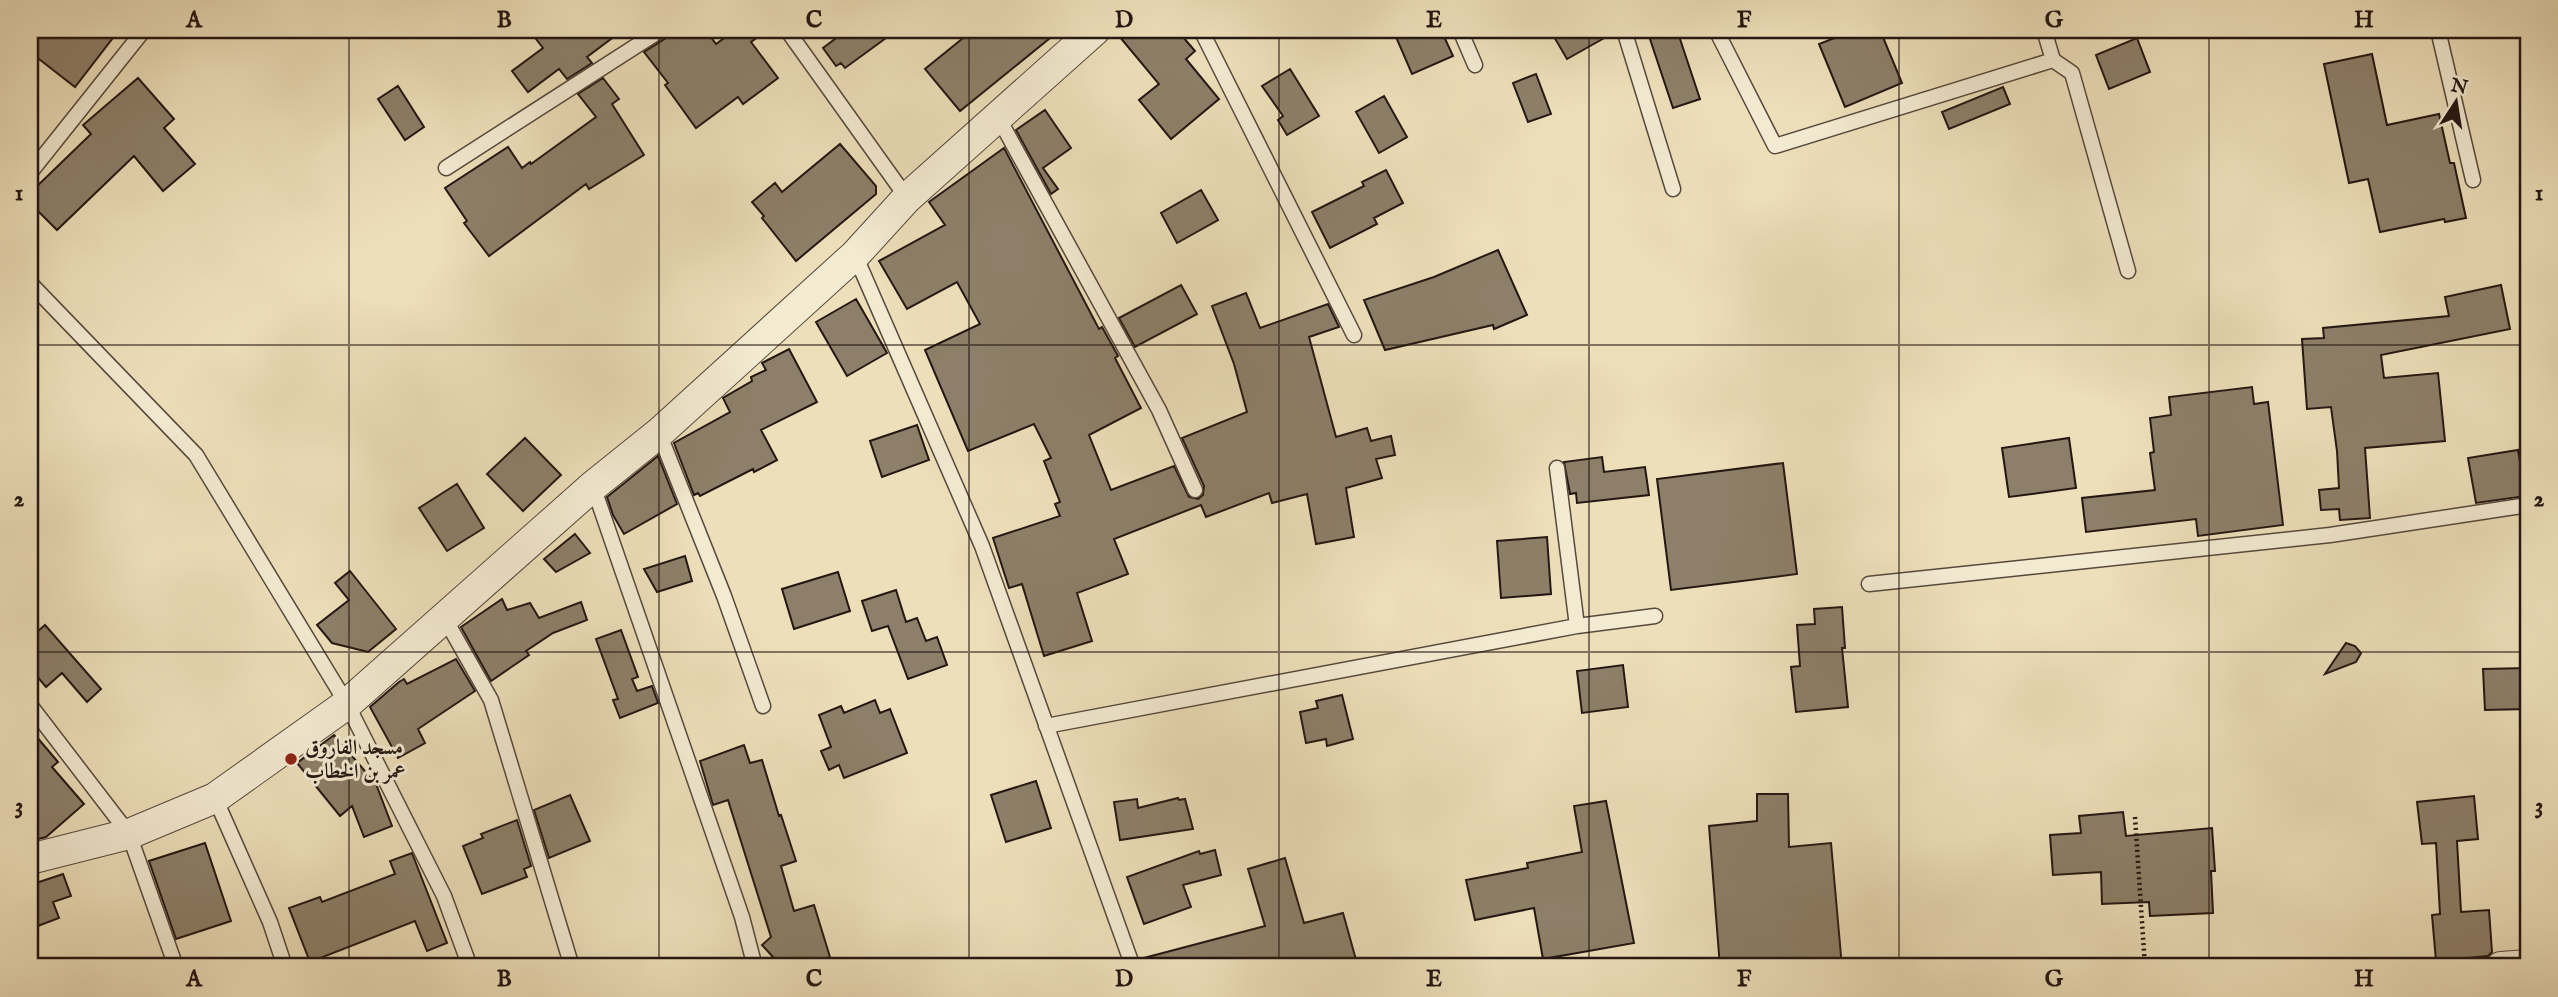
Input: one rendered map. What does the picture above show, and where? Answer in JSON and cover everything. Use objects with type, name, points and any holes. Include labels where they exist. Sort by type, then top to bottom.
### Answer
[{"type":"street","points":[[30,859],[129,834],[215,798],[347,704],[593,486],[659,433],[855,255],[907,198],[1095,30]]},
{"type":"street","points":[[2501,967],[2528,965]]},
{"type":"lane","points":[[30,173],[144,30]]},
{"type":"lane","points":[[446,168],[661,30]]},
{"type":"lane","points":[[787,30],[907,198]]},
{"type":"lane","points":[[1201,30],[1354,335]]},
{"type":"lane","points":[[1460,30],[1475,65]]},
{"type":"lane","points":[[1625,30],[1673,189]]},
{"type":"lane","points":[[1716,30],[1775,146],[2053,60]]},
{"type":"lane","points":[[2044,30],[2053,60],[2072,73],[2128,271]]},
{"type":"lane","points":[[2438,30],[2473,180]]},
{"type":"lane","points":[[998,117],[1159,410],[1195,489]]},
{"type":"lane","points":[[855,255],[982,546],[1133,967]]},
{"type":"lane","points":[[30,283],[197,455],[347,704],[444,896],[470,967]]},
{"type":"lane","points":[[659,433],[724,596],[763,706]]},
{"type":"lane","points":[[1557,468],[1577,626]]},
{"type":"lane","points":[[593,486],[742,917],[755,967]]},
{"type":"lane","points":[[1869,584],[2330,535],[2528,505]]},
{"type":"lane","points":[[1046,726],[1577,626],[1655,616]]},
{"type":"lane","points":[[444,617],[491,700],[572,967]]},
{"type":"lane","points":[[30,705],[129,834],[176,967]]},
{"type":"lane","points":[[215,798],[270,922],[285,967]]},
{"type":"path","points":[[2135,817],[2145,967]]},
{"type":"building","points":[[30,30],[119,30],[75,87],[30,52]]},
{"type":"building","points":[[529,30],[623,30],[587,57],[592,63],[567,79],[559,69],[528,92],[512,71],[543,48]]},
{"type":"building","points":[[671,30],[706,30],[716,44],[735,30],[768,30],[751,42],[778,78],[743,104],[738,97],[696,128],[665,85],[668,83],[644,52],[666,38]]},
{"type":"building","points":[[847,30],[897,30],[845,68],[841,63],[836,66],[823,48]]},
{"type":"building","points":[[973,30],[1060,30],[960,111],[925,69]]},
{"type":"building","points":[[1114,30],[1177,30],[1195,51],[1186,59],[1219,99],[1171,139],[1139,100],[1159,84]]},
{"type":"building","points":[[1393,30],[1441,30],[1453,56],[1412,74]]},
{"type":"building","points":[[1550,30],[1615,30],[1615,32],[1567,59]]},
{"type":"building","points":[[1647,30],[1677,30],[1700,99],[1673,108]]},
{"type":"building","points":[[1855,30],[1880,30],[1902,83],[1845,107],[1819,44]]},
{"type":"building","points":[[2137,38],[2150,72],[2109,89],[2096,55]]},
{"type":"building","points":[[2372,54],[2387,125],[2439,114],[2450,163],[2454,163],[2466,218],[2445,222],[2444,219],[2380,232],[2368,179],[2349,183],[2324,64]]},
{"type":"building","points":[[1290,69],[1319,116],[1287,135],[1278,120],[1283,116],[1262,86]]},
{"type":"building","points":[[1536,74],[1551,114],[1528,122],[1513,83]]},
{"type":"building","points":[[138,78],[174,119],[164,128],[195,164],[163,191],[134,156],[57,230],[30,203],[30,193],[91,134],[83,125]]},
{"type":"building","points":[[603,78],[619,99],[612,104],[644,155],[589,189],[586,184],[489,256],[464,223],[467,221],[445,188],[508,147],[522,168],[530,162],[531,164],[596,117],[578,94]]},
{"type":"building","points":[[398,86],[424,127],[405,140],[378,99]]},
{"type":"building","points":[[2003,87],[2010,104],[1949,129],[1942,112]]},
{"type":"building","points":[[1384,96],[1407,137],[1379,153],[1356,112]]},
{"type":"building","points":[[1045,110],[1071,148],[1043,168],[1058,189],[1051,194],[1016,130]]},
{"type":"building","points":[[840,144],[876,186],[876,194],[796,261],[752,202],[775,183],[782,192]]},
{"type":"building","points":[[1004,148],[1099,329],[1102,327],[1118,356],[1115,358],[1141,408],[1089,435],[1111,490],[1174,466],[1189,497],[1198,499],[1203,495],[1204,486],[1182,438],[1247,412],[1234,364],[1212,306],[1246,293],[1260,328],[1328,304],[1339,327],[1309,337],[1336,437],[1367,428],[1371,441],[1391,436],[1395,455],[1376,459],[1382,478],[1346,488],[1354,537],[1316,544],[1307,494],[1272,503],[1269,493],[1206,517],[1201,505],[1114,539],[1128,574],[1077,593],[1092,641],[1044,656],[1022,584],[1009,588],[993,538],[1060,516],[1055,504],[1060,502],[1044,461],[1051,458],[1034,424],[968,451],[925,350],[980,324],[957,282],[907,309],[879,261],[945,225],[929,202]]},
{"type":"building","points":[[1386,170],[1403,203],[1374,218],[1377,224],[1330,248],[1312,212],[1364,186],[1362,182]]},
{"type":"building","points":[[1201,190],[1218,220],[1177,243],[1161,213]]},
{"type":"building","points":[[1498,250],[1527,315],[1494,329],[1493,325],[1385,350],[1364,300],[1434,277]]},
{"type":"building","points":[[1181,285],[1197,314],[1135,347],[1119,318]]},
{"type":"building","points":[[2501,285],[2510,329],[2381,355],[2384,378],[2438,373],[2445,441],[2365,448],[2370,518],[2340,520],[2339,509],[2321,510],[2319,490],[2339,488],[2337,451],[2331,407],[2307,409],[2302,339],[2324,338],[2323,328],[2449,316],[2445,297]]},
{"type":"building","points":[[856,299],[887,353],[847,376],[816,322]]},
{"type":"building","points":[[789,349],[817,402],[761,430],[777,460],[700,496],[698,493],[694,495],[674,443],[730,412],[723,398],[752,381],[751,377],[766,370],[762,363]]},
{"type":"building","points":[[2252,387],[2254,404],[2268,402],[2283,525],[2198,536],[2196,519],[2086,532],[2082,498],[2155,490],[2150,453],[2154,452],[2150,418],[2171,415],[2169,397]]},
{"type":"building","points":[[917,425],[929,460],[882,477],[870,441]]},
{"type":"building","points":[[525,438],[561,475],[523,511],[487,474]]},
{"type":"building","points":[[2069,438],[2076,488],[2009,497],[2002,448]]},
{"type":"building","points":[[2518,450],[2526,496],[2476,503],[2468,458]]},
{"type":"building","points":[[658,456],[677,504],[624,534],[607,497]]},
{"type":"building","points":[[1602,457],[1604,472],[1645,467],[1649,495],[1577,503],[1576,493],[1570,494],[1564,462]]},
{"type":"building","points":[[1783,463],[1797,574],[1671,590],[1657,479]]},
{"type":"building","points":[[457,484],[484,528],[447,551],[419,508]]},
{"type":"building","points":[[575,534],[590,553],[556,572],[544,559]]},
{"type":"building","points":[[1547,537],[1551,594],[1501,598],[1497,541]]},
{"type":"building","points":[[685,556],[692,581],[657,592],[644,569]]},
{"type":"building","points":[[350,571],[396,629],[368,652],[332,643],[317,625],[349,600],[335,583]]},
{"type":"building","points":[[838,572],[850,611],[794,629],[782,589]]},
{"type":"building","points":[[896,590],[906,622],[917,618],[926,641],[937,637],[947,665],[908,679],[888,626],[872,631],[862,601]]},
{"type":"building","points":[[502,599],[507,610],[530,603],[539,618],[581,602],[587,620],[553,633],[526,651],[529,655],[491,681],[461,627]]},
{"type":"building","points":[[1842,607],[1845,648],[1842,648],[1848,707],[1796,712],[1791,667],[1800,666],[1797,625],[1815,624],[1814,609]]},
{"type":"building","points":[[45,625],[101,689],[87,702],[62,673],[46,687],[30,668],[30,638]]},
{"type":"building","points":[[621,630],[638,677],[632,679],[637,691],[652,686],[658,703],[620,718],[613,700],[618,699],[596,639]]},
{"type":"building","points":[[2346,643],[2355,646],[2361,653],[2356,662],[2325,674]]},
{"type":"building","points":[[456,659],[475,691],[418,729],[425,743],[398,758],[370,707],[404,679],[407,684]]},
{"type":"building","points":[[1623,665],[1628,707],[1582,713],[1577,671]]},
{"type":"building","points":[[2528,668],[2528,709],[2485,710],[2483,669]]},
{"type":"building","points":[[1342,695],[1353,739],[1327,746],[1326,739],[1306,743],[1300,712],[1318,708],[1316,701]]},
{"type":"building","points":[[875,700],[880,713],[890,709],[907,753],[844,778],[839,765],[829,770],[821,751],[831,747],[819,715],[841,706],[844,713]]},
{"type":"building","points":[[30,729],[58,762],[52,767],[84,804],[46,837],[30,841]]},
{"type":"building","points":[[334,735],[376,784],[392,826],[364,837],[352,806],[340,816],[297,763]]},
{"type":"building","points":[[744,745],[750,763],[762,760],[796,861],[781,866],[794,911],[814,905],[830,957],[824,959],[827,967],[767,967],[773,957],[762,945],[771,937],[728,800],[713,805],[700,761]]},
{"type":"building","points":[[1036,781],[1051,828],[1006,842],[991,795]]},
{"type":"building","points":[[1757,794],[1788,794],[1789,847],[1831,843],[1842,967],[1720,967],[1709,826],[1757,821]]},
{"type":"building","points":[[570,795],[590,841],[549,858],[534,810]]},
{"type":"building","points":[[2474,796],[2478,839],[2457,841],[2461,912],[2489,910],[2492,952],[2488,956],[2436,961],[2432,915],[2440,914],[2436,843],[2422,844],[2417,802]]},
{"type":"building","points":[[1178,798],[1185,799],[1193,829],[1120,840],[1114,802],[1137,799],[1138,808]]},
{"type":"building","points":[[1606,801],[1634,943],[1543,959],[1534,908],[1475,920],[1466,880],[1528,868],[1527,863],[1582,852],[1574,806]]},
{"type":"building","points":[[2123,812],[2126,836],[2212,828],[2215,871],[2211,871],[2213,913],[2150,916],[2149,902],[2102,904],[2101,872],[2053,875],[2050,835],[2081,833],[2079,816]]},
{"type":"building","points":[[517,820],[531,866],[524,869],[527,877],[482,894],[463,846],[483,838],[481,834]]},
{"type":"building","points":[[205,843],[231,921],[176,939],[149,861]]},
{"type":"building","points":[[1215,850],[1221,875],[1183,885],[1191,907],[1144,924],[1127,877],[1199,851],[1200,854]]},
{"type":"building","points":[[412,853],[447,943],[427,951],[415,921],[310,962],[289,908],[320,897],[322,902],[395,874],[390,861]]},
{"type":"building","points":[[1285,858],[1304,923],[1343,913],[1358,967],[1142,967],[1140,959],[1265,926],[1248,869]]},
{"type":"building","points":[[63,874],[71,896],[53,902],[59,918],[30,929],[30,885]]},
{"type":"place","name":"مسجد الفاروق عمر بن الخطاب","points":[[291,759]]}]
